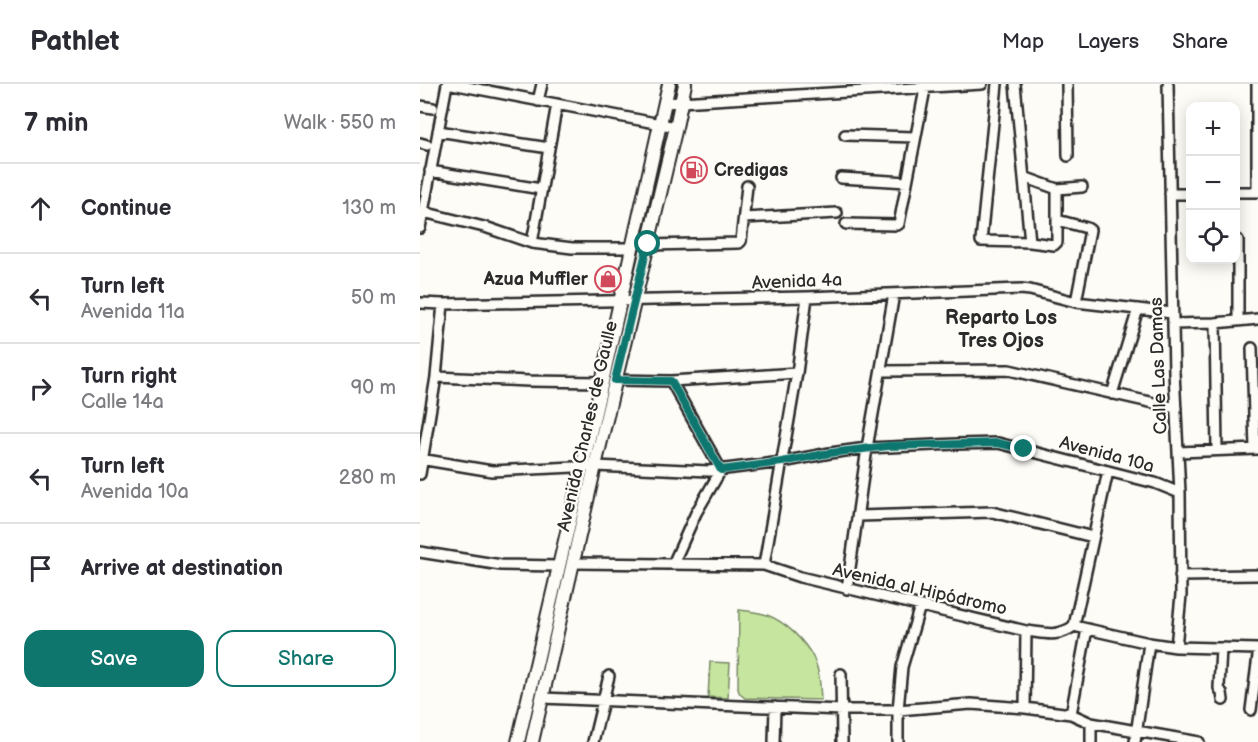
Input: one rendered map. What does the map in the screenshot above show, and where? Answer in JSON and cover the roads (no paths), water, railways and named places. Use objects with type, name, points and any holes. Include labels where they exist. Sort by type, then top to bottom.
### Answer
[{"type":"main road","name":"Avenida Charles de Gaulle","points":[[532,742],[573,563],[602,382],[669,84]]},
{"type":"main road","name":"Avenida Charles de Gaulle","points":[[518,742],[560,566],[615,380],[685,84]]},
{"type":"street","points":[[420,228],[447,84]]},
{"type":"street","points":[[452,84],[676,127]]},
{"type":"street","points":[[538,101],[542,84]]},
{"type":"street","points":[[664,103],[982,84]]},
{"type":"street","points":[[997,84],[981,241],[1056,244],[1057,189]]},
{"type":"street","points":[[1015,84],[1030,242]]},
{"type":"street","points":[[1066,84],[1068,156]]},
{"type":"street","name":"Calle Las Damas","points":[[1168,84],[1172,312],[1180,494],[1181,595],[1176,647]]},
{"type":"street","points":[[1240,192],[1258,192],[1257,84]]},
{"type":"street","points":[[846,224],[897,225],[901,221],[926,86]]},
{"type":"street","points":[[532,243],[557,105]]},
{"type":"street","points":[[420,106],[433,108]]},
{"type":"street","points":[[438,131],[549,148]]},
{"type":"street","points":[[845,135],[915,137]]},
{"type":"street","points":[[430,171],[541,189]]},
{"type":"street","points":[[1024,177],[1057,189],[1082,187]]},
{"type":"street","points":[[841,178],[907,182]]},
{"type":"street","points":[[648,244],[739,243],[747,186]]},
{"type":"street","points":[[1170,194],[1186,194]]},
{"type":"street","points":[[423,212],[488,228],[532,243],[572,248],[632,248]]},
{"type":"street","points":[[744,219],[837,213]]},
{"type":"street","points":[[1058,220],[1090,230],[1076,302]]},
{"type":"street","points":[[1238,264],[1238,320]]},
{"type":"street","name":"Avenida 4a","points":[[420,303],[807,297],[1021,289],[1076,302],[1172,312]]},
{"type":"street","points":[[847,589],[867,448],[894,294]]},
{"type":"street","points":[[764,565],[797,373],[807,297]]},
{"type":"street","points":[[420,474],[436,377],[443,304]]},
{"type":"street","points":[[1112,394],[1138,309]]},
{"type":"street","points":[[1173,324],[1258,319]]},
{"type":"street","points":[[1215,323],[1217,450]]},
{"type":"street","points":[[1178,452],[1257,449],[1252,348]]},
{"type":"street","points":[[882,371],[1008,370],[1176,408]]},
{"type":"street","points":[[615,380],[671,381],[797,373]]},
{"type":"street","points":[[436,377],[602,382]]},
{"type":"street","points":[[671,381],[721,470],[696,513],[674,564]]},
{"type":"street","name":"Avenida 10a","points":[[422,460],[492,471],[589,466],[709,471],[867,448],[998,443],[1155,483],[1180,494]]},
{"type":"street","points":[[1074,626],[1108,471]]},
{"type":"street","points":[[859,516],[992,512],[1093,537]]},
{"type":"street","points":[[420,552],[501,565],[560,566]]},
{"type":"street","name":"Avenida al Hipódromo","points":[[573,563],[764,565],[847,589],[1026,631],[1056,634],[1064,633],[1074,626],[1176,647],[1258,649]]},
{"type":"street","points":[[1180,576],[1258,575]]},
{"type":"street","points":[[898,742],[902,667],[920,606]]},
{"type":"street","points":[[1071,714],[1087,629]]},
{"type":"street","points":[[1025,708],[1026,631]]},
{"type":"street","points":[[1135,742],[1149,643]]},
{"type":"street","points":[[1221,648],[1219,688],[1223,700]]},
{"type":"street","points":[[1251,710],[1258,656]]},
{"type":"street","points":[[841,674],[842,742]]},
{"type":"street","points":[[593,742],[609,676]]},
{"type":"street","points":[[542,698],[842,710],[898,710],[971,704],[1071,714],[1091,723],[1199,742]]},
{"type":"street","points":[[774,707],[774,742]]},
{"type":"street","points":[[1091,723],[1091,742]]},
{"type":"place","name":"Credigas","points":[[694,170]]},
{"type":"place","name":"Azua Muffler","points":[[608,279]]},
{"type":"district","name":"Reparto Los Tres Ojos","points":[[1001,328]]}]
